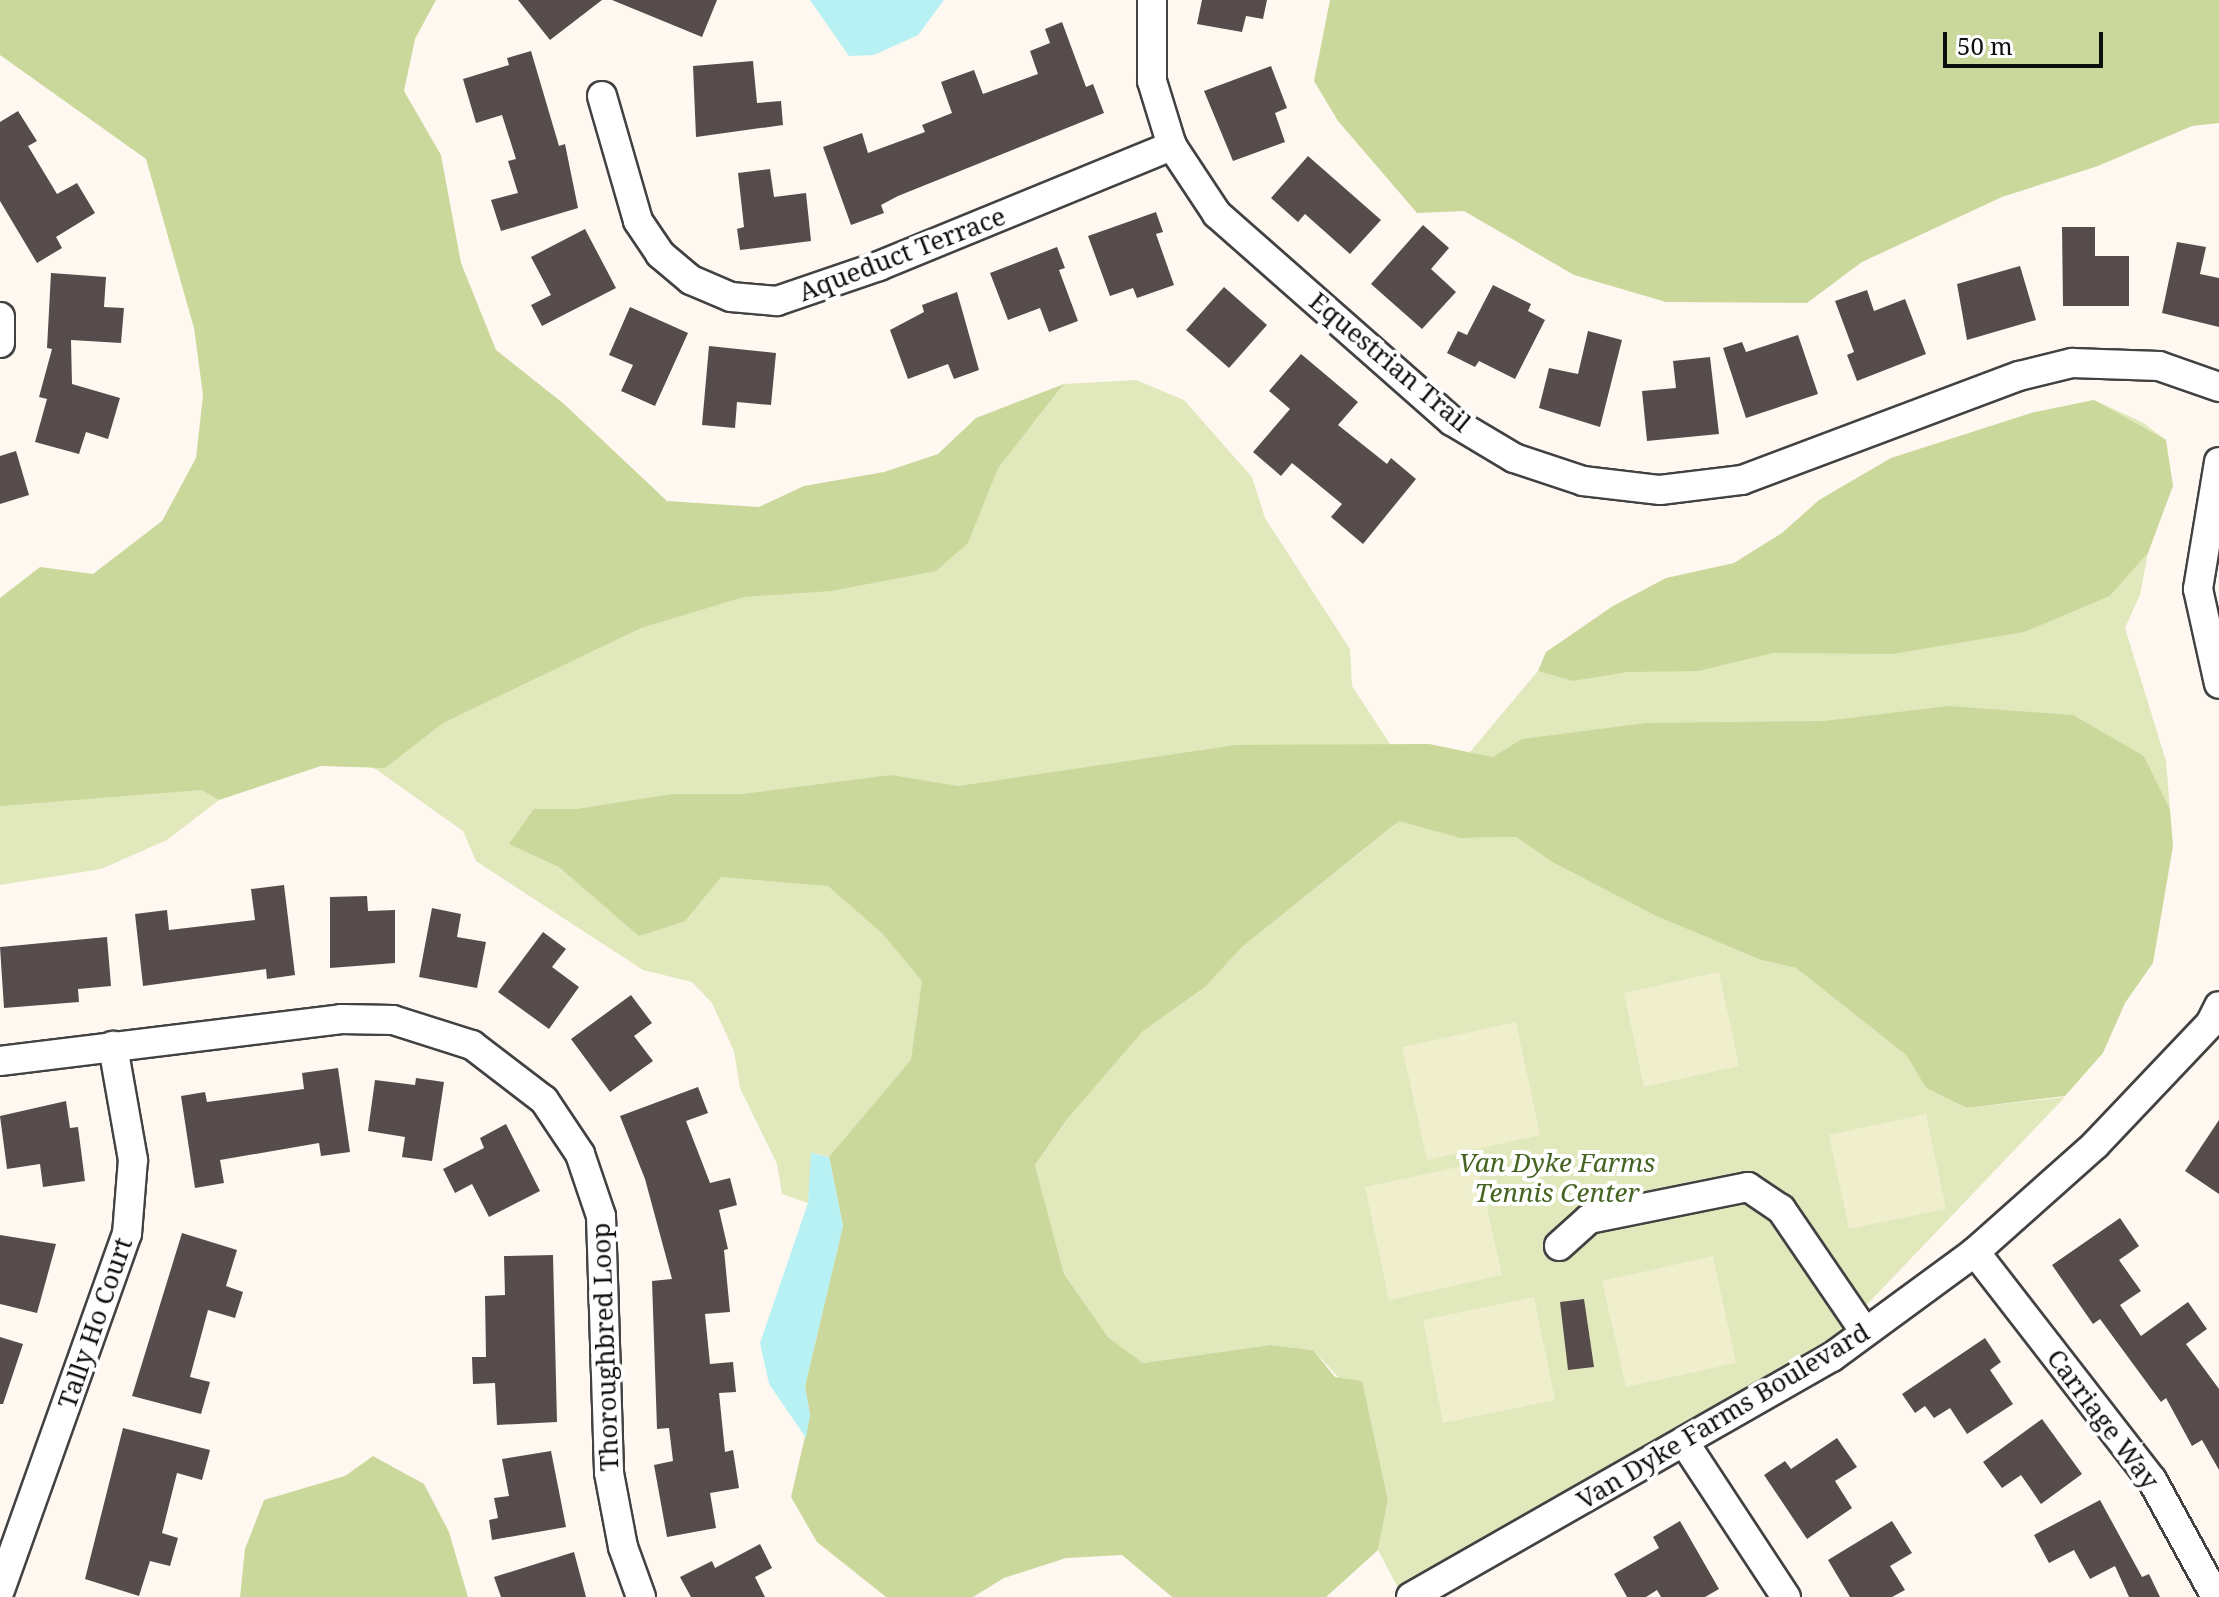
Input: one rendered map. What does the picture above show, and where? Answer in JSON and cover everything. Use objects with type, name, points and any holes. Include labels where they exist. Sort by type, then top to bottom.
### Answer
[{"type":"street","name":"Equestrian Trail","points":[[1152,0],[1152,81],[1172,146],[1217,214],[1452,421],[1514,458],[1583,481],[1660,490],[1742,480],[2019,376],[2072,363],[2159,366],[2219,387]]},
{"type":"street","name":"Aqueduct Terrace","points":[[602,96],[638,221],[660,254],[691,280],[731,297],[777,301],[879,266],[1172,146]]},
{"type":"street","points":[[0,317],[0,343]]},
{"type":"street","points":[[2219,462],[2198,589],[2219,684]]},
{"type":"street","name":"Thoroughbred Loop","points":[[0,1061],[341,1019],[393,1020],[472,1045],[544,1100],[580,1154],[601,1216],[609,1473],[623,1547],[641,1597]]},
{"type":"street","name":"Van Dyke Farms Boulevard","points":[[1411,1597],[1686,1445],[1865,1332],[1975,1252],[2095,1145],[2216,1020]]},
{"type":"street","name":"Tally Ho Court","points":[[0,1590],[127,1234],[133,1160],[113,1046]]},
{"type":"street","points":[[1559,1246],[1589,1219],[1704,1192],[1748,1187],[1781,1209],[1865,1332]]},
{"type":"street","name":"Carriage Way","points":[[1975,1252],[2152,1480],[2216,1597]]},
{"type":"street","points":[[1686,1445],[1786,1597]]},
{"type":"green space","name":"Van Dyke Farms Tennis Center","points":[[0,0],[259,0],[450,333],[689,538],[1033,424],[1064,384],[1136,380],[1184,400],[1252,477],[1265,518],[1350,649],[1352,686],[1392,747],[1409,756],[1489,757],[1470,752],[1538,671],[1572,681],[1997,442],[2031,413],[2094,400],[2142,422],[2166,440],[2159,498],[2074,610],[2110,596],[2148,553],[2140,595],[2125,628],[2166,761],[2170,809],[2144,756],[1603,847],[1401,821],[1460,838],[1516,837],[1552,862],[1656,916],[1761,960],[1796,968],[1906,1055],[1926,1088],[1967,1108],[2065,1097],[1817,1357],[1399,1590],[1378,1550],[1388,1500],[1368,1409],[1313,1350],[1270,1345],[1143,1363],[1108,1337],[1064,1274],[1035,1165],[1096,1079],[1142,1032],[1205,987],[1242,947],[1397,823],[1177,976],[1010,1180],[1181,1564],[806,1438],[810,1415],[805,1386],[843,1226],[839,1186],[829,1157],[812,1153],[808,1203],[782,1194],[777,1164],[740,1088],[734,1051],[712,1003],[692,982],[643,970],[476,861],[463,831],[377,770],[334,752],[201,790],[219,800],[167,840],[101,869],[0,885],[0,656],[48,646],[238,453],[190,161]]},
{"type":"green space","points":[[0,0],[436,0],[415,39],[404,91],[441,155],[461,263],[496,350],[564,404],[667,501],[759,507],[804,486],[884,472],[938,454],[976,418],[1064,384],[998,468],[968,543],[936,571],[831,591],[744,597],[641,628],[443,723],[385,768],[321,766],[219,800],[201,790],[0,806],[0,598],[40,567],[93,574],[162,521],[196,458],[203,395],[194,328],[146,159],[0,55]]},
{"type":"green space","points":[[1330,0],[2219,0],[2219,123],[2192,126],[2098,166],[2002,197],[1862,262],[1807,303],[1666,302],[1574,275],[1464,211],[1417,213],[1338,121],[1314,81]]},
{"type":"green space","points":[[2094,400],[2166,440],[2173,486],[2148,553],[2110,596],[2024,632],[1892,654],[1773,653],[1698,671],[1628,672],[1572,681],[1538,671],[1546,652],[1613,606],[1666,578],[1734,563],[1782,533],[1819,500],[1891,458],[2031,413]]},
{"type":"green space","points":[[1948,706],[2073,715],[2144,756],[2170,809],[2173,846],[2153,963],[2125,1003],[2103,1053],[2065,1096],[1967,1108],[1926,1088],[1906,1055],[1796,968],[1761,960],[1656,916],[1552,862],[1516,837],[1460,838],[1399,821],[1242,947],[1205,987],[1142,1032],[1068,1118],[1035,1165],[1064,1274],[1108,1337],[1143,1363],[1270,1345],[1313,1350],[1335,1377],[1362,1381],[1388,1500],[1378,1550],[1326,1597],[1172,1597],[1122,1555],[1066,1558],[1004,1578],[973,1597],[886,1597],[817,1542],[791,1497],[810,1415],[805,1386],[843,1226],[829,1157],[911,1060],[922,981],[882,933],[828,886],[721,877],[685,921],[639,936],[559,867],[509,844],[534,809],[577,809],[672,794],[743,794],[891,775],[958,786],[1236,745],[1429,744],[1493,757],[1522,739],[1646,723],[1824,721]]},
{"type":"green space","points":[[1719,972],[1739,1066],[1644,1087],[1624,993]]},
{"type":"green space","points":[[1516,1022],[1540,1135],[1427,1160],[1402,1047]]},
{"type":"green space","points":[[1926,1114],[1946,1209],[1849,1229],[1829,1135]]},
{"type":"green space","points":[[1477,1163],[1502,1275],[1389,1300],[1365,1187]]},
{"type":"green space","points":[[1713,1256],[1736,1363],[1626,1387],[1602,1281]]},
{"type":"green space","points":[[1534,1297],[1555,1400],[1443,1423],[1423,1320]]},
{"type":"green space","points":[[373,1456],[424,1484],[449,1532],[468,1597],[240,1597],[245,1549],[264,1500],[345,1476]]},
{"type":"water","points":[[810,0],[944,0],[918,35],[874,55],[849,56]]},
{"type":"water","points":[[811,1153],[829,1157],[843,1226],[805,1386],[810,1415],[806,1438],[769,1384],[760,1343],[808,1203]]},
{"type":"building","points":[[518,0],[602,0],[550,40]]},
{"type":"building","points":[[612,0],[717,0],[702,37]]},
{"type":"building","points":[[1202,0],[1267,0],[1263,19],[1246,16],[1242,32],[1197,24]]},
{"type":"building","points":[[1062,22],[1086,87],[1093,84],[1104,113],[898,196],[881,205],[884,213],[851,225],[823,147],[862,133],[868,153],[925,132],[922,125],[952,113],[941,82],[974,70],[983,94],[1038,74],[1030,51],[1050,43],[1045,29]]},
{"type":"building","points":[[531,51],[559,146],[565,144],[578,208],[501,231],[491,200],[518,193],[508,161],[516,159],[502,115],[476,123],[463,79],[509,65],[507,58]]},
{"type":"building","points":[[753,61],[757,103],[781,101],[783,125],[696,137],[693,66]]},
{"type":"building","points":[[1271,66],[1287,108],[1275,113],[1285,142],[1233,161],[1204,91]]},
{"type":"building","points":[[18,111],[37,141],[28,146],[57,194],[77,183],[95,213],[56,237],[62,248],[37,263],[0,201],[0,122]]},
{"type":"building","points":[[1308,156],[1381,220],[1350,254],[1305,214],[1298,222],[1271,198]]},
{"type":"building","points":[[770,169],[774,197],[806,193],[811,241],[740,250],[737,229],[744,227],[738,173]]},
{"type":"building","points":[[1156,212],[1163,232],[1156,234],[1174,285],[1137,298],[1133,288],[1110,296],[1088,236]]},
{"type":"building","points":[[1423,225],[1449,248],[1431,269],[1456,292],[1422,329],[1371,284]]},
{"type":"building","points":[[2062,227],[2095,227],[2095,256],[2129,256],[2129,306],[2063,306]]},
{"type":"building","points":[[585,229],[616,288],[542,326],[531,305],[551,295],[531,257]]},
{"type":"building","points":[[2177,242],[2206,247],[2200,274],[2219,278],[2219,327],[2162,313]]},
{"type":"building","points":[[1057,247],[1065,268],[1059,270],[1078,321],[1049,332],[1040,308],[1008,320],[990,273]]},
{"type":"building","points":[[2020,266],[2036,320],[1967,340],[1957,284]]},
{"type":"building","points":[[51,273],[106,277],[104,307],[124,308],[121,343],[71,340],[72,384],[120,398],[108,439],[86,432],[79,454],[35,442],[47,399],[39,397],[52,349],[47,348]]},
{"type":"building","points":[[1493,285],[1531,304],[1528,311],[1545,320],[1515,379],[1479,361],[1475,367],[1447,353],[1458,331],[1467,335]]},
{"type":"building","points":[[1224,287],[1267,325],[1229,368],[1186,330]]},
{"type":"building","points":[[1867,290],[1874,311],[1905,299],[1926,354],[1857,381],[1847,355],[1854,352],[1835,301]]},
{"type":"building","points":[[957,292],[979,370],[954,379],[948,364],[908,379],[890,330],[924,312],[922,305]]},
{"type":"building","points":[[630,307],[688,333],[655,406],[621,391],[633,365],[609,355]]},
{"type":"building","points":[[1588,331],[1622,340],[1600,427],[1539,408],[1549,368],[1578,374]]},
{"type":"building","points":[[1798,335],[1818,394],[1746,418],[1723,348],[1742,342],[1746,352]]},
{"type":"building","points":[[709,346],[776,353],[771,405],[737,402],[735,428],[702,425]]},
{"type":"building","points":[[1301,354],[1358,402],[1338,425],[1387,464],[1391,458],[1416,479],[1363,544],[1331,517],[1342,504],[1292,463],[1281,476],[1253,452],[1290,409],[1269,391]]},
{"type":"building","points":[[1710,357],[1719,434],[1647,441],[1642,391],[1676,388],[1673,361]]},
{"type":"building","points":[[16,451],[29,495],[0,504],[0,456]]},
{"type":"building","points":[[284,885],[295,975],[267,979],[266,969],[143,986],[135,914],[167,910],[169,930],[255,920],[251,889]]},
{"type":"building","points":[[367,896],[368,911],[395,910],[395,963],[330,968],[330,897]]},
{"type":"building","points":[[432,908],[461,914],[457,937],[486,942],[477,988],[419,977]]},
{"type":"building","points":[[543,932],[566,949],[552,967],[579,987],[549,1029],[498,992]]},
{"type":"building","points":[[107,937],[111,986],[78,989],[79,1002],[4,1008],[0,947]]},
{"type":"building","points":[[631,995],[652,1023],[634,1036],[653,1061],[610,1092],[571,1039]]},
{"type":"building","points":[[338,1068],[350,1152],[321,1156],[319,1143],[220,1160],[224,1183],[195,1188],[181,1096],[205,1092],[207,1102],[304,1089],[302,1073]]},
{"type":"building","points":[[416,1078],[444,1082],[432,1161],[402,1157],[405,1137],[368,1131],[375,1080],[415,1085]]},
{"type":"building","points":[[698,1087],[708,1113],[686,1121],[710,1183],[730,1178],[737,1205],[719,1210],[728,1249],[724,1250],[730,1312],[705,1314],[710,1364],[733,1362],[736,1392],[719,1393],[725,1452],[733,1450],[739,1488],[710,1493],[716,1528],[667,1537],[654,1465],[673,1461],[669,1428],[657,1429],[652,1281],[672,1279],[645,1179],[620,1116]]},
{"type":"building","points":[[66,1101],[70,1128],[78,1127],[85,1181],[43,1187],[40,1164],[7,1169],[0,1116]]},
{"type":"building","points":[[2219,1120],[2219,1194],[2185,1171]]},
{"type":"building","points":[[506,1124],[540,1191],[489,1217],[472,1184],[455,1193],[443,1169],[484,1148],[480,1138]]},
{"type":"building","points":[[2120,1218],[2139,1246],[2119,1260],[2141,1291],[2120,1305],[2141,1336],[2188,1302],[2207,1329],[2186,1344],[2219,1389],[2219,1470],[2202,1440],[2192,1446],[2166,1398],[2161,1402],[2100,1319],[2093,1324],[2052,1265]]},
{"type":"building","points":[[182,1233],[237,1250],[226,1286],[243,1292],[235,1318],[208,1310],[190,1377],[210,1382],[201,1414],[132,1396]]},
{"type":"building","points":[[0,1235],[56,1244],[37,1313],[0,1304]]},
{"type":"building","points":[[553,1255],[557,1422],[497,1425],[495,1383],[473,1384],[472,1357],[486,1357],[485,1296],[505,1295],[504,1256]]},
{"type":"building","points":[[1584,1299],[1594,1367],[1568,1370],[1560,1302]]},
{"type":"building","points":[[0,1337],[23,1344],[3,1404],[0,1404]]},
{"type":"building","points":[[1985,1338],[2001,1362],[1990,1370],[2013,1404],[1967,1434],[1950,1408],[1934,1418],[1925,1406],[1915,1413],[1902,1394]]},
{"type":"building","points":[[2042,1419],[2082,1474],[2041,1504],[2021,1475],[2002,1488],[1983,1462]]},
{"type":"building","points":[[123,1428],[210,1450],[202,1480],[177,1473],[162,1533],[178,1538],[170,1566],[150,1561],[139,1596],[85,1579]]},
{"type":"building","points":[[1837,1438],[1857,1467],[1835,1481],[1852,1508],[1807,1539],[1764,1475],[1785,1461],[1791,1469]]},
{"type":"building","points":[[551,1451],[566,1527],[492,1540],[489,1520],[498,1518],[494,1498],[509,1496],[502,1459]]},
{"type":"building","points":[[2100,1500],[2142,1577],[2149,1574],[2160,1597],[2129,1597],[2115,1566],[2090,1579],[2074,1550],[2049,1563],[2034,1535]]},
{"type":"building","points":[[1680,1521],[1719,1589],[1705,1597],[1661,1597],[1657,1590],[1646,1597],[1627,1597],[1614,1574],[1659,1548],[1653,1537]]},
{"type":"building","points":[[1892,1521],[1912,1553],[1890,1566],[1905,1590],[1892,1597],[1850,1597],[1828,1560]]},
{"type":"building","points":[[760,1544],[772,1568],[755,1577],[765,1597],[691,1597],[680,1577],[712,1561],[715,1568]]},
{"type":"building","points":[[574,1552],[586,1597],[501,1597],[494,1577]]}]
